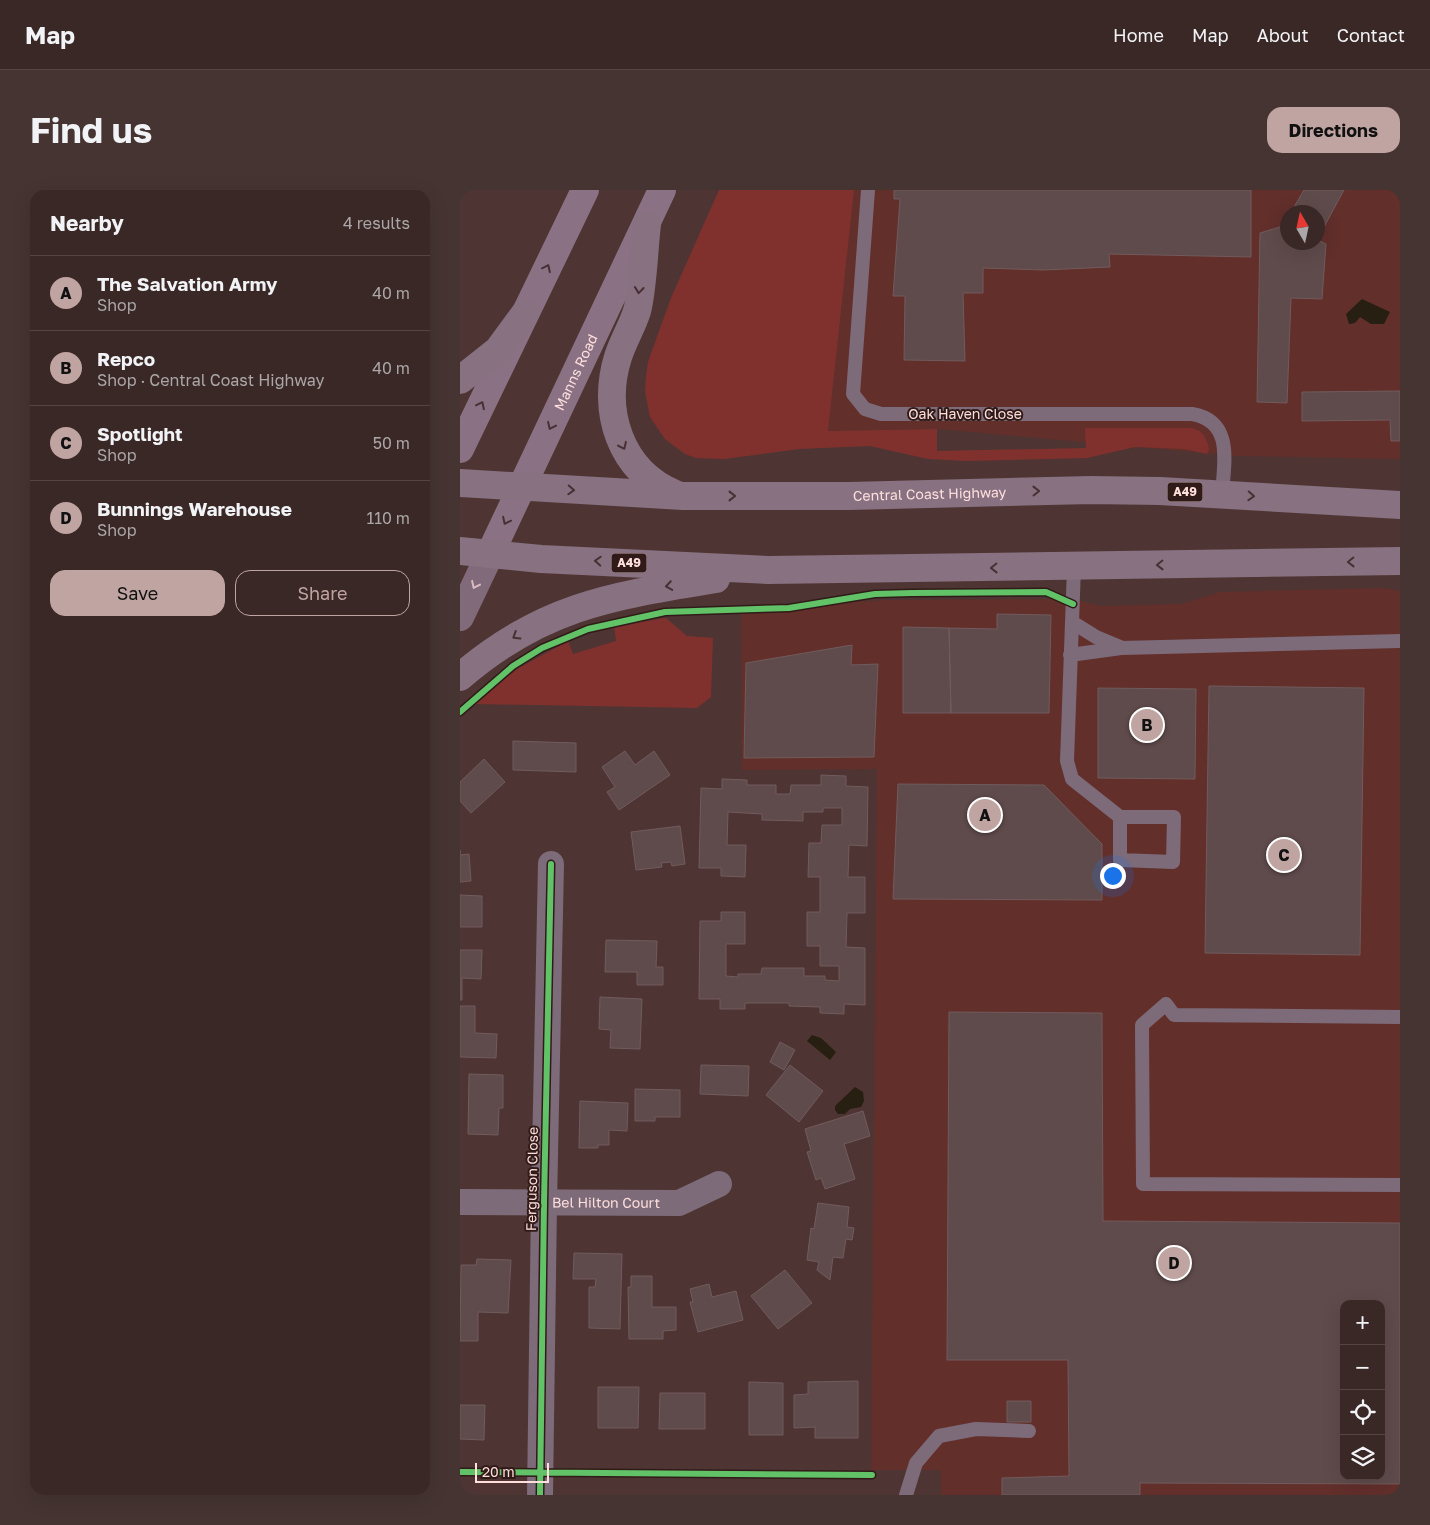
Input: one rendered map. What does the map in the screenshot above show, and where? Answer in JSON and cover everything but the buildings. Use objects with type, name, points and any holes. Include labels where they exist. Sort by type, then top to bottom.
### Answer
[{"type":"highway","points":[[647,224],[637,310],[618,357],[614,378],[612,408],[622,445],[634,464],[653,482],[683,496]]},
{"type":"highway","points":[[460,380],[498,350],[526,312]]},
{"type":"highway","name":"Central Coast Highway","points":[[460,483],[683,496],[849,496],[1091,490],[1222,494],[1400,505]]},
{"type":"highway","name":"A49","points":[[460,551],[541,559],[769,570],[1400,561]]},
{"type":"highway","points":[[460,677],[483,657],[530,627],[558,614],[603,599],[769,570]]},
{"type":"main road","points":[[460,450],[585,190]]},
{"type":"main road","name":"Manns Road","points":[[490,554],[662,190]]},
{"type":"main road","points":[[460,617],[490,554]]},
{"type":"street","name":"Ferguson Close","points":[[540,1495],[551,864]]},
{"type":"street","name":"Bel Hilton Court","points":[[460,1202],[544,1204],[679,1203],[719,1184]]},
{"type":"lane","name":"Oak Haven Close","points":[[868,190],[853,394],[865,408],[881,414],[1183,414],[1203,416],[1212,422],[1223,440],[1225,451],[1222,494]]},
{"type":"lane","points":[[1074,567],[1067,761],[1072,779],[1120,817],[1174,818],[1173,862],[1120,860],[1120,817]]},
{"type":"lane","points":[[1072,622],[1121,648]]},
{"type":"lane","points":[[1070,655],[1121,648],[1400,641]]},
{"type":"lane","points":[[1400,1017],[1174,1015],[1166,1004],[1142,1025],[1143,1184],[1400,1184]]},
{"type":"lane","points":[[906,1495],[916,1463],[939,1436],[976,1429],[1029,1431]]},
{"type":"shaded area","points":[[719,190],[854,190],[828,431],[937,429],[937,451],[1086,448],[1085,428],[1191,428],[1199,431],[1206,438],[1209,449],[1207,454],[1184,449],[1135,447],[1087,458],[967,461],[928,459],[870,446],[799,449],[724,459],[696,458],[685,454],[665,439],[650,417],[645,392],[646,376],[648,362],[671,298]]},
{"type":"shaded area","points":[[854,190],[1400,190],[1400,459],[1239,456],[937,429],[828,431]]},
{"type":"shaded area","points":[[1362,299],[1390,312],[1384,324],[1371,324],[1360,317],[1355,323],[1349,324],[1346,314]]},
{"type":"shaded area","points":[[1384,588],[1400,591],[1400,1495],[941,1495],[941,1470],[871,1470],[877,769],[742,770],[741,608],[888,600],[1073,599],[1101,606],[1182,604],[1220,592]]},
{"type":"shaded area","points":[[666,618],[687,636],[713,638],[711,697],[697,708],[475,704],[517,669],[568,641],[573,654],[616,641],[614,626]]},
{"type":"shaded area","points":[[812,1035],[821,1038],[836,1052],[830,1060],[807,1041]]},
{"type":"shaded area","points":[[855,1087],[863,1092],[864,1101],[861,1107],[850,1109],[845,1114],[838,1114],[835,1106]]},
{"type":"cycle path","points":[[460,712],[513,666],[542,648],[588,629],[665,612],[789,608],[875,594],[912,593],[1046,592],[1073,604]]},
{"type":"cycle path","points":[[540,1495],[551,864]]},
{"type":"cycle path","points":[[460,1472],[872,1475]]},
{"type":"place","name":"Repco","points":[[1147,725]]},
{"type":"place","name":"The Salvation Army","points":[[985,815]]},
{"type":"place","name":"Spotlight","points":[[1284,855]]},
{"type":"place","name":"Bunnings Warehouse","points":[[1174,1263]]}]
